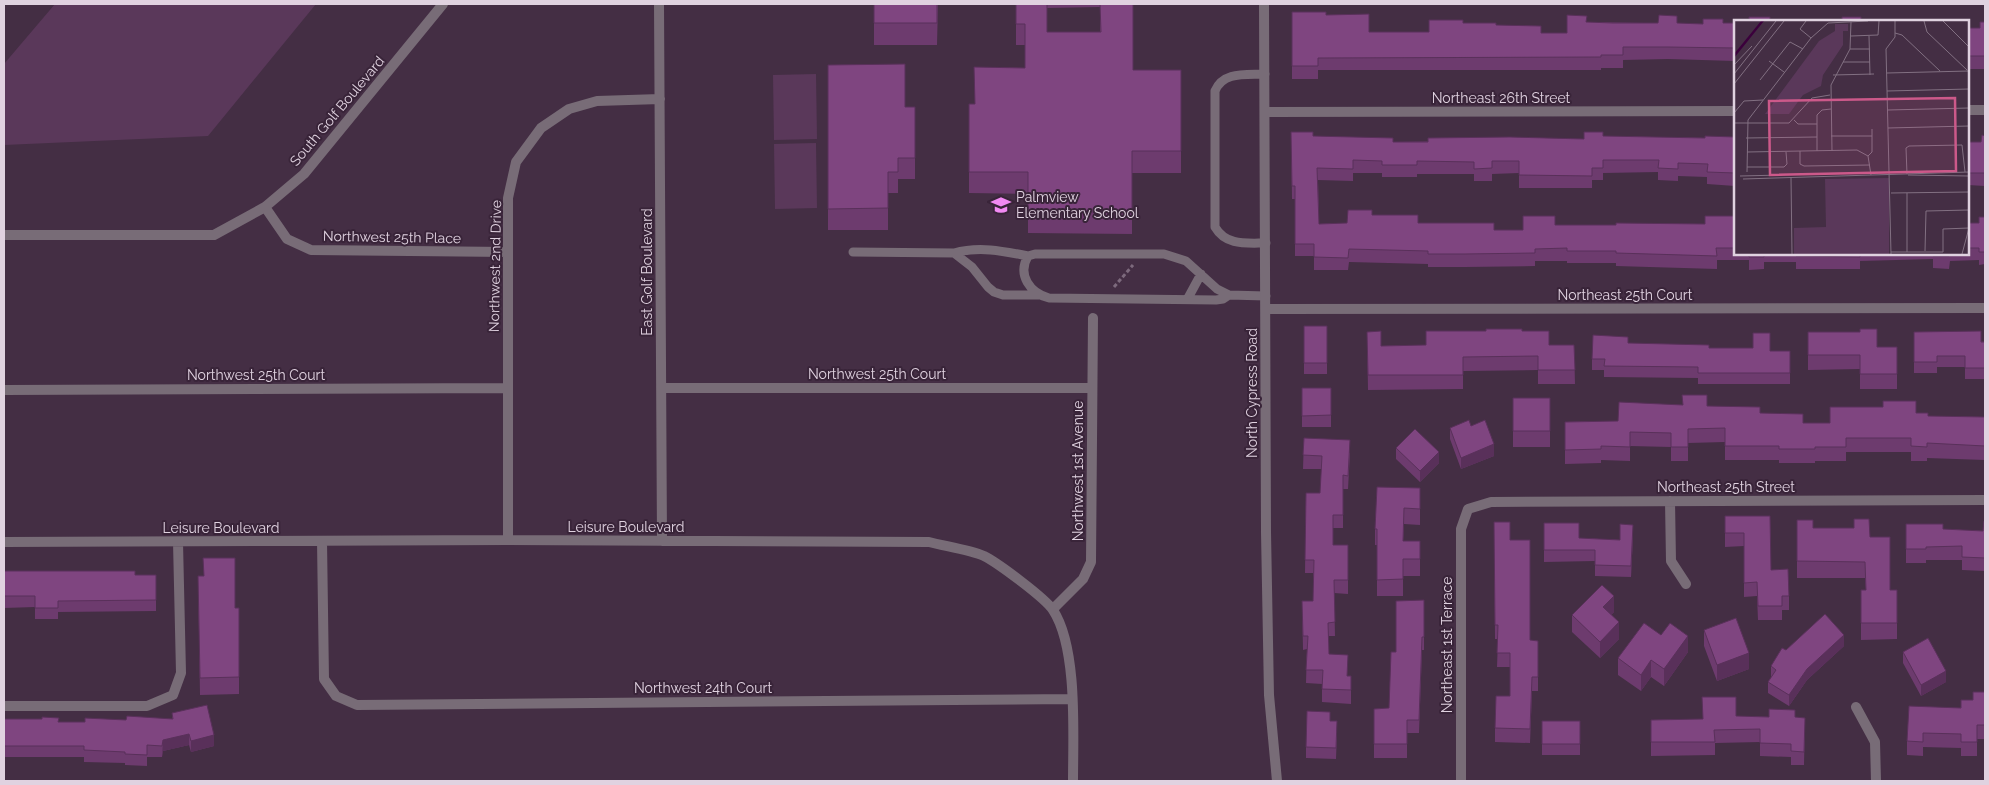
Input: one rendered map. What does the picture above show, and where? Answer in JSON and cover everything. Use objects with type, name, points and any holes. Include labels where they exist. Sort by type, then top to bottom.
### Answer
[{"type":"street","name":"South Golf Boulevard","points":[[4,235],[214,234],[265,207],[304,174],[443,4]]},
{"type":"street","name":"East Golf Boulevard","points":[[659,4],[662,541]]},
{"type":"street","name":"North Cypress Road","points":[[1264,4],[1266,112],[1266,532],[1269,696],[1277,781]]},
{"type":"street","name":"Northwest 2nd Drive","points":[[508,540],[508,198],[516,162],[541,128],[569,109],[597,101],[660,99]]},
{"type":"street","points":[[1969,110],[1985,110]]},
{"type":"street","name":"Northeast 26th Street","points":[[1266,112],[1734,111]]},
{"type":"street","name":"Northwest 25th Place","points":[[265,207],[287,239],[311,250],[508,252]]},
{"type":"street","name":"Northeast 25th Court","points":[[1266,309],[1985,308]]},
{"type":"street","name":"Northwest 1st Avenue","points":[[1053,609],[1083,579],[1091,562],[1093,318]]},
{"type":"street","name":"Northwest 25th Court","points":[[4,390],[508,388]]},
{"type":"street","name":"Northwest 25th Court","points":[[662,388],[1092,388]]},
{"type":"street","name":"Northeast 25th Street","points":[[1468,509],[1491,502],[1985,500]]},
{"type":"street","points":[[1670,501],[1670,561],[1686,584]]},
{"type":"street","name":"Northeast 1st Terrace","points":[[1460,781],[1461,529],[1468,509]]},
{"type":"street","name":"Leisure Boulevard","points":[[4,542],[508,540],[929,542],[984,556],[1023,583],[1053,609],[1067,644],[1072,699],[1074,781]]},
{"type":"street","name":"Northwest 24th Court","points":[[322,541],[324,679],[336,696],[357,705],[1072,699]]},
{"type":"street","points":[[4,706],[147,706],[173,695],[181,672],[178,542]]},
{"type":"street","points":[[1856,707],[1875,742],[1876,781]]},
{"type":"lane","points":[[1265,74],[1227,77],[1218,82],[1215,92],[1215,227],[1220,235],[1227,240],[1266,243]]},
{"type":"lane","points":[[853,252],[954,253],[977,249],[1028,256],[1042,254],[1164,254],[1186,261],[1217,289],[1229,295],[1266,296]]},
{"type":"lane","points":[[954,253],[972,267],[994,292],[1003,295],[1038,295],[1049,298],[1188,298],[1216,300],[1224,299],[1229,295]]},
{"type":"lane","points":[[1028,256],[1024,263],[1027,284],[1038,295]]},
{"type":"lane","points":[[1188,298],[1201,274]]},
{"type":"path","points":[[1104,298],[1135,263],[1138,254]]},
{"type":"shaded area","points":[[55,4],[316,4],[208,136],[4,145],[4,64]]},
{"type":"shaded area","points":[[816,74],[817,139],[774,140],[773,75]]},
{"type":"shaded area","points":[[816,143],[817,208],[775,209],[774,144]]},
{"type":"building","points":[[874,4],[937,4],[937,23],[874,23]]},
{"type":"building","points":[[1016,4],[1047,4],[1047,32],[1101,32],[1100,4],[1133,4],[1133,70],[1181,70],[1181,151],[1132,151],[1132,212],[1028,212],[1028,172],[969,172],[969,104],[975,104],[974,67],[1025,68],[1025,24],[1016,24]]},
{"type":"building","points":[[1292,12],[1326,12],[1326,15],[1369,14],[1369,32],[1429,32],[1429,20],[1463,20],[1463,23],[1541,26],[1541,33],[1567,33],[1567,15],[1587,16],[1586,22],[1658,23],[1659,15],[1677,16],[1677,23],[1703,24],[1703,19],[1723,19],[1723,23],[1734,23],[1734,48],[1623,47],[1623,55],[1601,55],[1601,57],[1318,58],[1318,66],[1292,66]]},
{"type":"building","points":[[1749,17],[1770,17],[1770,20],[1749,20]]},
{"type":"building","points":[[1842,17],[1861,17],[1861,20],[1842,20]]},
{"type":"building","points":[[1980,22],[1985,22],[1985,56],[1969,56],[1969,28],[1980,28]]},
{"type":"building","points":[[905,64],[905,107],[915,107],[915,158],[898,158],[898,172],[888,172],[888,208],[828,209],[828,65]]},
{"type":"building","points":[[1291,132],[1313,132],[1313,136],[1393,138],[1393,142],[1428,142],[1428,138],[1510,137],[1584,139],[1584,132],[1603,132],[1603,136],[1734,137],[1734,173],[1707,172],[1708,164],[1678,163],[1678,169],[1658,168],[1659,160],[1603,160],[1603,168],[1592,168],[1592,176],[1519,175],[1519,161],[1492,161],[1492,168],[1474,169],[1474,162],[1417,161],[1417,165],[1382,165],[1382,161],[1353,160],[1353,169],[1317,168],[1319,224],[1347,223],[1348,210],[1372,210],[1372,215],[1418,215],[1418,223],[1494,223],[1494,230],[1523,230],[1523,216],[1555,216],[1555,225],[1616,225],[1616,223],[1705,224],[1705,216],[1734,216],[1734,248],[1716,248],[1717,256],[1616,253],[1616,251],[1567,251],[1567,248],[1535,249],[1535,253],[1464,254],[1428,254],[1428,251],[1349,249],[1348,258],[1314,257],[1314,244],[1295,244],[1295,186],[1292,186]]},
{"type":"building","points":[[1982,135],[1985,136],[1985,173],[1969,173],[1969,142],[1981,142]]},
{"type":"building","points":[[1979,217],[1985,217],[1985,252],[1979,252],[1979,248],[1969,248],[1969,223],[1979,223]]},
{"type":"building","points":[[1749,255],[1764,255],[1764,257],[1749,257]]},
{"type":"building","points":[[1860,255],[1860,257],[1796,256]]},
{"type":"building","points":[[1933,255],[1949,255],[1949,256]]},
{"type":"building","points":[[1304,326],[1327,326],[1327,363],[1304,363]]},
{"type":"building","points":[[1486,329],[1549,331],[1549,345],[1574,345],[1575,370],[1538,370],[1538,356],[1463,357],[1463,375],[1368,375],[1367,332],[1381,331],[1381,346],[1426,345],[1426,331],[1486,331]]},
{"type":"building","points":[[1860,329],[1877,329],[1877,347],[1897,347],[1897,374],[1860,374],[1860,355],[1808,355],[1808,332],[1860,332]]},
{"type":"building","points":[[1981,331],[1981,342],[1985,342],[1985,368],[1965,368],[1965,356],[1937,356],[1937,362],[1914,362],[1914,332]]},
{"type":"building","points":[[1753,333],[1770,333],[1770,351],[1790,351],[1790,373],[1698,373],[1698,367],[1604,366],[1605,359],[1592,359],[1593,335],[1628,337],[1628,343],[1709,345],[1709,348],[1753,348]]},
{"type":"building","points":[[1302,388],[1331,388],[1331,415],[1302,416]]},
{"type":"building","points":[[1682,395],[1707,395],[1707,406],[1760,407],[1760,413],[1803,414],[1803,423],[1830,423],[1830,407],[1883,407],[1883,401],[1916,401],[1916,413],[1928,413],[1928,416],[1985,417],[1985,446],[1927,443],[1927,447],[1911,446],[1911,438],[1846,438],[1846,447],[1779,449],[1779,446],[1725,446],[1725,428],[1688,429],[1688,447],[1671,447],[1671,433],[1630,432],[1630,447],[1601,446],[1601,449],[1565,450],[1565,422],[1618,421],[1619,402],[1683,405]]},
{"type":"building","points":[[1513,398],[1550,398],[1550,431],[1513,431]]},
{"type":"building","points":[[1469,420],[1471,426],[1485,420],[1494,444],[1461,458],[1450,428]]},
{"type":"building","points":[[1415,429],[1439,452],[1420,471],[1396,448]]},
{"type":"building","points":[[1304,438],[1350,440],[1348,476],[1343,475],[1343,515],[1333,515],[1333,545],[1348,545],[1348,580],[1334,580],[1335,622],[1328,623],[1329,654],[1348,655],[1347,676],[1351,676],[1351,690],[1322,689],[1323,670],[1306,670],[1308,636],[1303,636],[1302,601],[1313,601],[1314,560],[1305,560],[1306,493],[1320,493],[1322,456],[1303,455]]},
{"type":"building","points":[[1377,487],[1420,488],[1420,509],[1404,508],[1403,541],[1420,541],[1420,559],[1403,559],[1403,579],[1377,580],[1377,529],[1375,529]]},
{"type":"building","points":[[1725,516],[1770,516],[1771,570],[1788,569],[1789,596],[1782,596],[1782,606],[1758,606],[1757,582],[1744,583],[1744,533],[1725,533]]},
{"type":"building","points":[[1854,519],[1869,519],[1870,537],[1890,537],[1890,590],[1897,590],[1897,623],[1861,623],[1861,590],[1866,590],[1865,562],[1797,561],[1797,520],[1813,520],[1813,528],[1854,528]]},
{"type":"building","points":[[1984,521],[1985,558],[1962,557],[1962,546],[1906,549],[1906,524],[1943,524],[1943,529],[1983,531]]},
{"type":"building","points":[[1494,522],[1510,522],[1510,540],[1530,540],[1530,640],[1538,641],[1538,677],[1532,677],[1530,729],[1495,728],[1496,696],[1510,696],[1510,653],[1497,653],[1498,625],[1495,625]]},
{"type":"building","points":[[1544,523],[1579,523],[1579,538],[1620,540],[1620,524],[1633,525],[1631,566],[1595,565],[1595,550],[1544,550]]},
{"type":"building","points":[[203,558],[235,558],[235,608],[239,608],[239,677],[200,678],[198,576],[204,576]]},
{"type":"building","points":[[4,571],[135,571],[135,575],[156,575],[156,600],[58,601],[58,608],[35,608],[35,596],[4,596]]},
{"type":"building","points":[[1602,585],[1614,596],[1603,607],[1619,622],[1600,642],[1572,615]]},
{"type":"building","points":[[1424,600],[1424,637],[1422,637],[1419,720],[1407,720],[1407,744],[1374,744],[1374,709],[1389,708],[1391,652],[1396,652],[1396,601]]},
{"type":"building","points":[[1825,614],[1844,635],[1807,669],[1789,695],[1768,682],[1776,670],[1771,666],[1782,648],[1786,650]]},
{"type":"building","points":[[1736,618],[1749,653],[1717,665],[1704,630]]},
{"type":"building","points":[[1644,623],[1661,635],[1670,623],[1688,636],[1664,669],[1651,660],[1641,675],[1618,658]]},
{"type":"building","points":[[1928,638],[1946,671],[1921,685],[1903,652]]},
{"type":"building","points":[[1973,692],[1985,692],[1985,725],[1977,725],[1977,742],[1961,742],[1961,734],[1923,733],[1923,742],[1907,741],[1909,706],[1961,708],[1961,700],[1973,700]]},
{"type":"building","points":[[1702,697],[1736,697],[1736,716],[1769,717],[1769,709],[1795,710],[1795,717],[1805,718],[1804,752],[1791,751],[1791,744],[1760,743],[1760,729],[1714,730],[1715,742],[1651,742],[1651,720],[1703,719]]},
{"type":"building","points":[[207,705],[214,735],[191,741],[189,734],[163,740],[162,746],[147,745],[147,755],[84,750],[84,746],[4,746],[4,719],[42,719],[42,717],[59,718],[58,722],[85,722],[85,718],[126,720],[127,716],[173,719],[172,713]]},
{"type":"building","points":[[1307,711],[1330,712],[1330,721],[1337,721],[1336,748],[1306,747]]},
{"type":"building","points":[[1542,721],[1580,721],[1580,744],[1542,744]]},
{"type":"place","name":"Palmview Elementary School","points":[[1001,205]]}]
